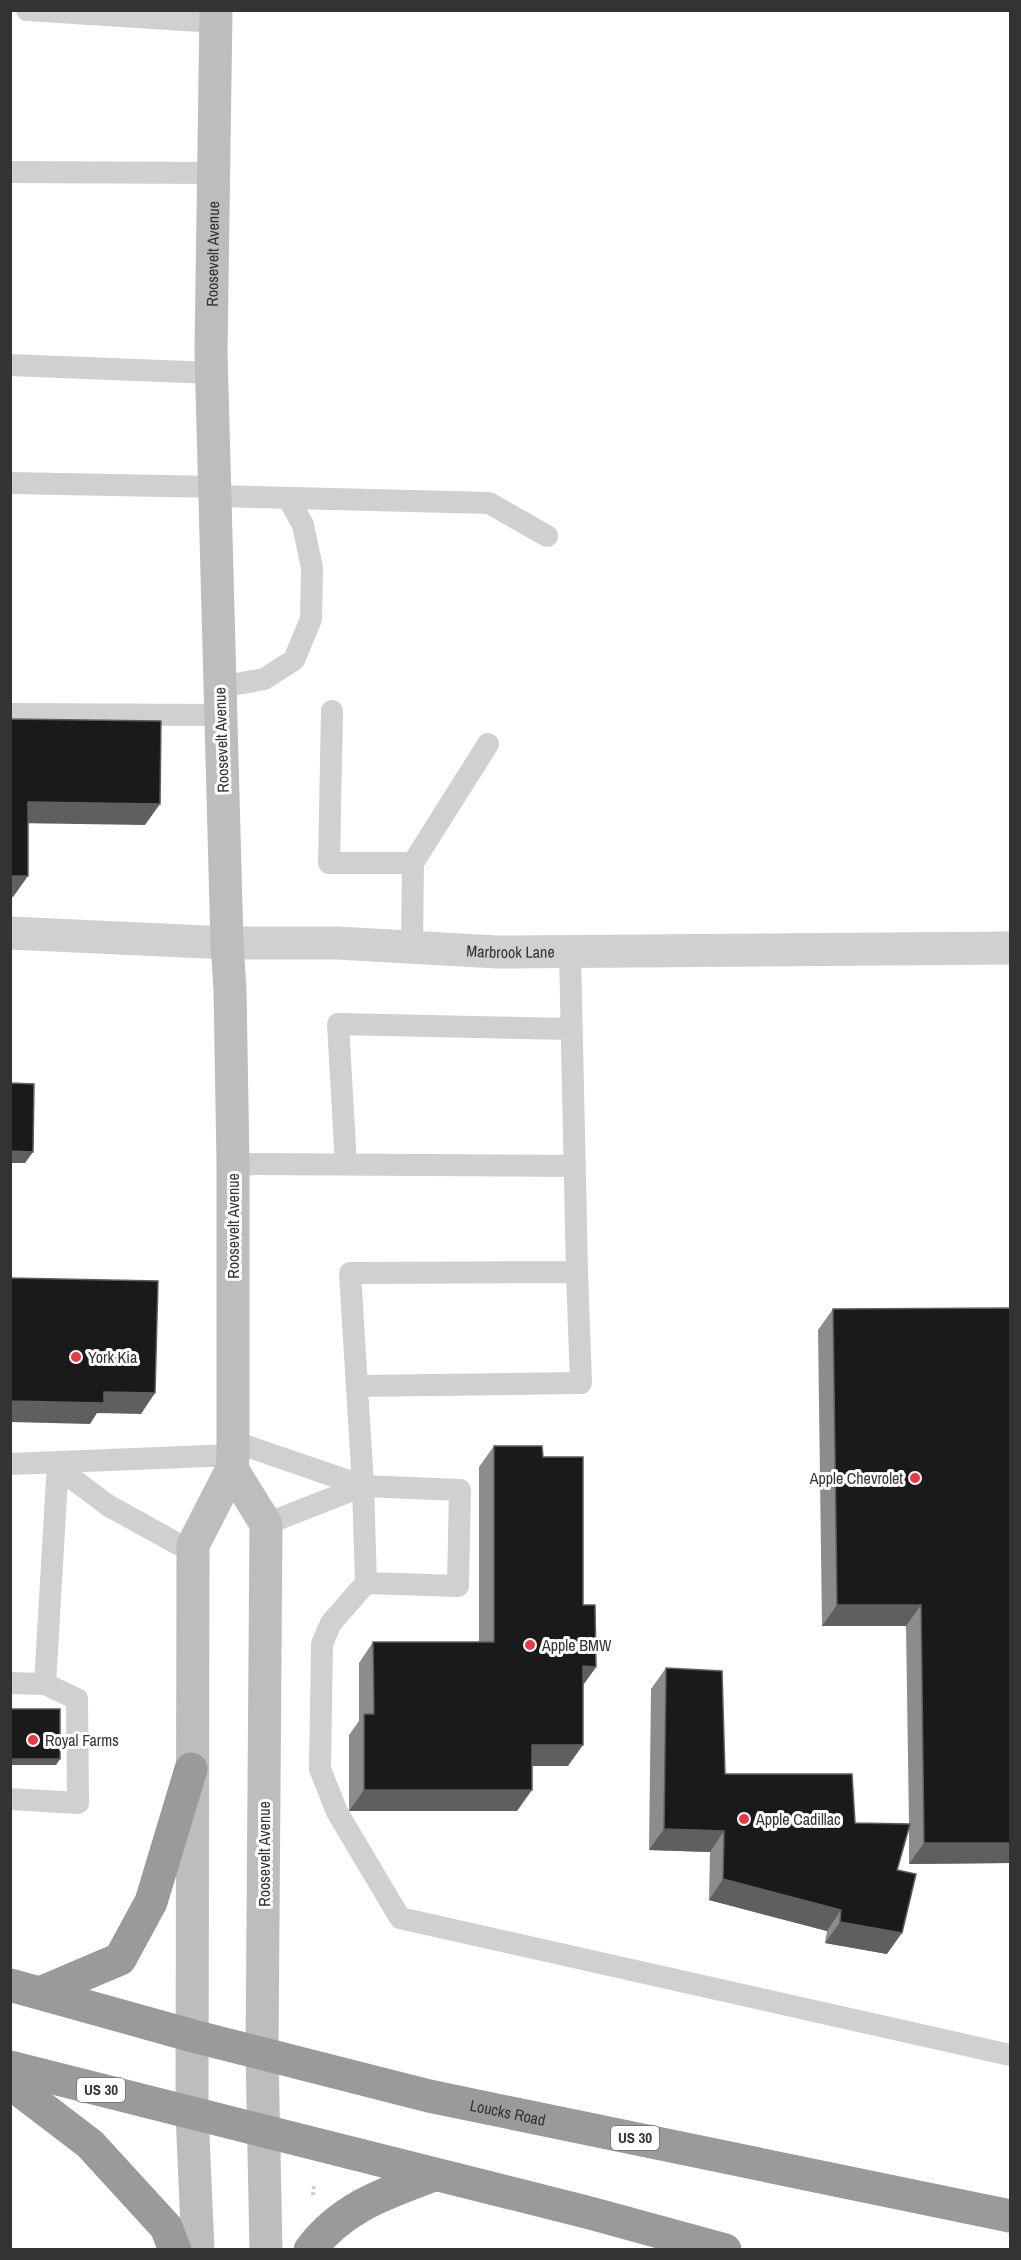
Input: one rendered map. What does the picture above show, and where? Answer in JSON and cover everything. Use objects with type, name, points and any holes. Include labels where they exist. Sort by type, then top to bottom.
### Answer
[{"type":"highway","points":[[25,1989],[120,1959],[151,1902],[191,1769]]},
{"type":"highway","name":"Loucks Road","points":[[25,1989],[193,2036],[429,2096],[1011,2216]]},
{"type":"highway","name":"US 30","points":[[10,2067],[590,2213],[725,2250]]},
{"type":"highway","points":[[10,2083],[90,2144],[166,2227],[175,2250]]},
{"type":"highway","points":[[310,2250],[338,2221],[371,2199],[434,2175]]},
{"type":"main road","name":"Roosevelt Avenue","points":[[198,2250],[192,2114],[193,1545],[233,1455],[233,1164],[230,990],[212,373],[216,16]]},
{"type":"main road","points":[[233,1455],[266,1524]]},
{"type":"main road","name":"Roosevelt Avenue","points":[[266,1524],[262,2053],[266,2250]]},
{"type":"street","name":"Marbrook Lane","points":[[10,933],[227,943],[337,943],[488,952],[1011,948]]},
{"type":"lane","points":[[27,10],[216,16]]},
{"type":"lane","points":[[10,172],[214,172]]},
{"type":"lane","points":[[10,365],[212,373]]},
{"type":"lane","points":[[10,483],[215,491],[288,498],[489,503],[547,536]]},
{"type":"lane","points":[[10,714],[220,701],[264,679],[294,660],[311,619],[312,568],[303,525],[288,498]]},
{"type":"lane","points":[[332,711],[328,864],[413,863]]},
{"type":"lane","points":[[412,948],[413,863],[488,744]]},
{"type":"lane","points":[[357,1386],[581,1383],[570,952]]},
{"type":"lane","points":[[346,1165],[338,1024],[572,1029]]},
{"type":"lane","points":[[233,1164],[575,1166]]},
{"type":"lane","points":[[577,1272],[350,1273],[363,1486],[366,1583],[331,1623],[322,1644],[320,1769],[337,1812],[400,1918],[1011,2055]]},
{"type":"lane","points":[[10,1464],[58,1465],[233,1455],[363,1486],[459,1490],[458,1586],[366,1583]]},
{"type":"lane","points":[[58,1465],[109,1506],[178,1544],[193,1545]]},
{"type":"lane","points":[[45,1684],[58,1465]]},
{"type":"lane","points":[[266,1524],[363,1486]]},
{"type":"lane","points":[[10,1683],[45,1684],[77,1699],[78,1803],[10,1799]]},
{"type":"building","points":[[10,719],[161,721],[160,804],[28,802],[28,876],[10,876]]},
{"type":"building","points":[[10,1083],[34,1084],[33,1152],[10,1151]]},
{"type":"building","name":"York Kia","points":[[10,1278],[158,1281],[155,1393],[104,1392],[104,1403],[10,1401]]},
{"type":"building","name":"Apple Chevrolet","points":[[1011,1308],[1011,1843],[924,1843],[921,1605],[837,1605],[833,1309]]},
{"type":"building","name":"Apple BMW","points":[[494,1446],[542,1446],[543,1457],[583,1457],[583,1605],[595,1605],[596,1667],[583,1666],[583,1745],[532,1745],[532,1790],[364,1790],[364,1714],[374,1714],[373,1642],[494,1642]]},
{"type":"building","name":"Apple Cadillac","points":[[666,1668],[722,1671],[725,1774],[852,1774],[855,1823],[910,1824],[897,1870],[916,1874],[902,1933],[840,1922],[841,1910],[723,1879],[724,1831],[664,1829]]},
{"type":"building","name":"Royal Farms","points":[[10,1709],[60,1709],[60,1759],[10,1759]]},
{"type":"place","name":"York Kia","points":[[76,1357]]},
{"type":"place","name":"Apple Chevrolet","points":[[915,1478]]},
{"type":"place","name":"Apple BMW","points":[[530,1645]]},
{"type":"place","name":"Royal Farms","points":[[33,1740]]},
{"type":"place","name":"Apple Cadillac","points":[[744,1819]]}]
